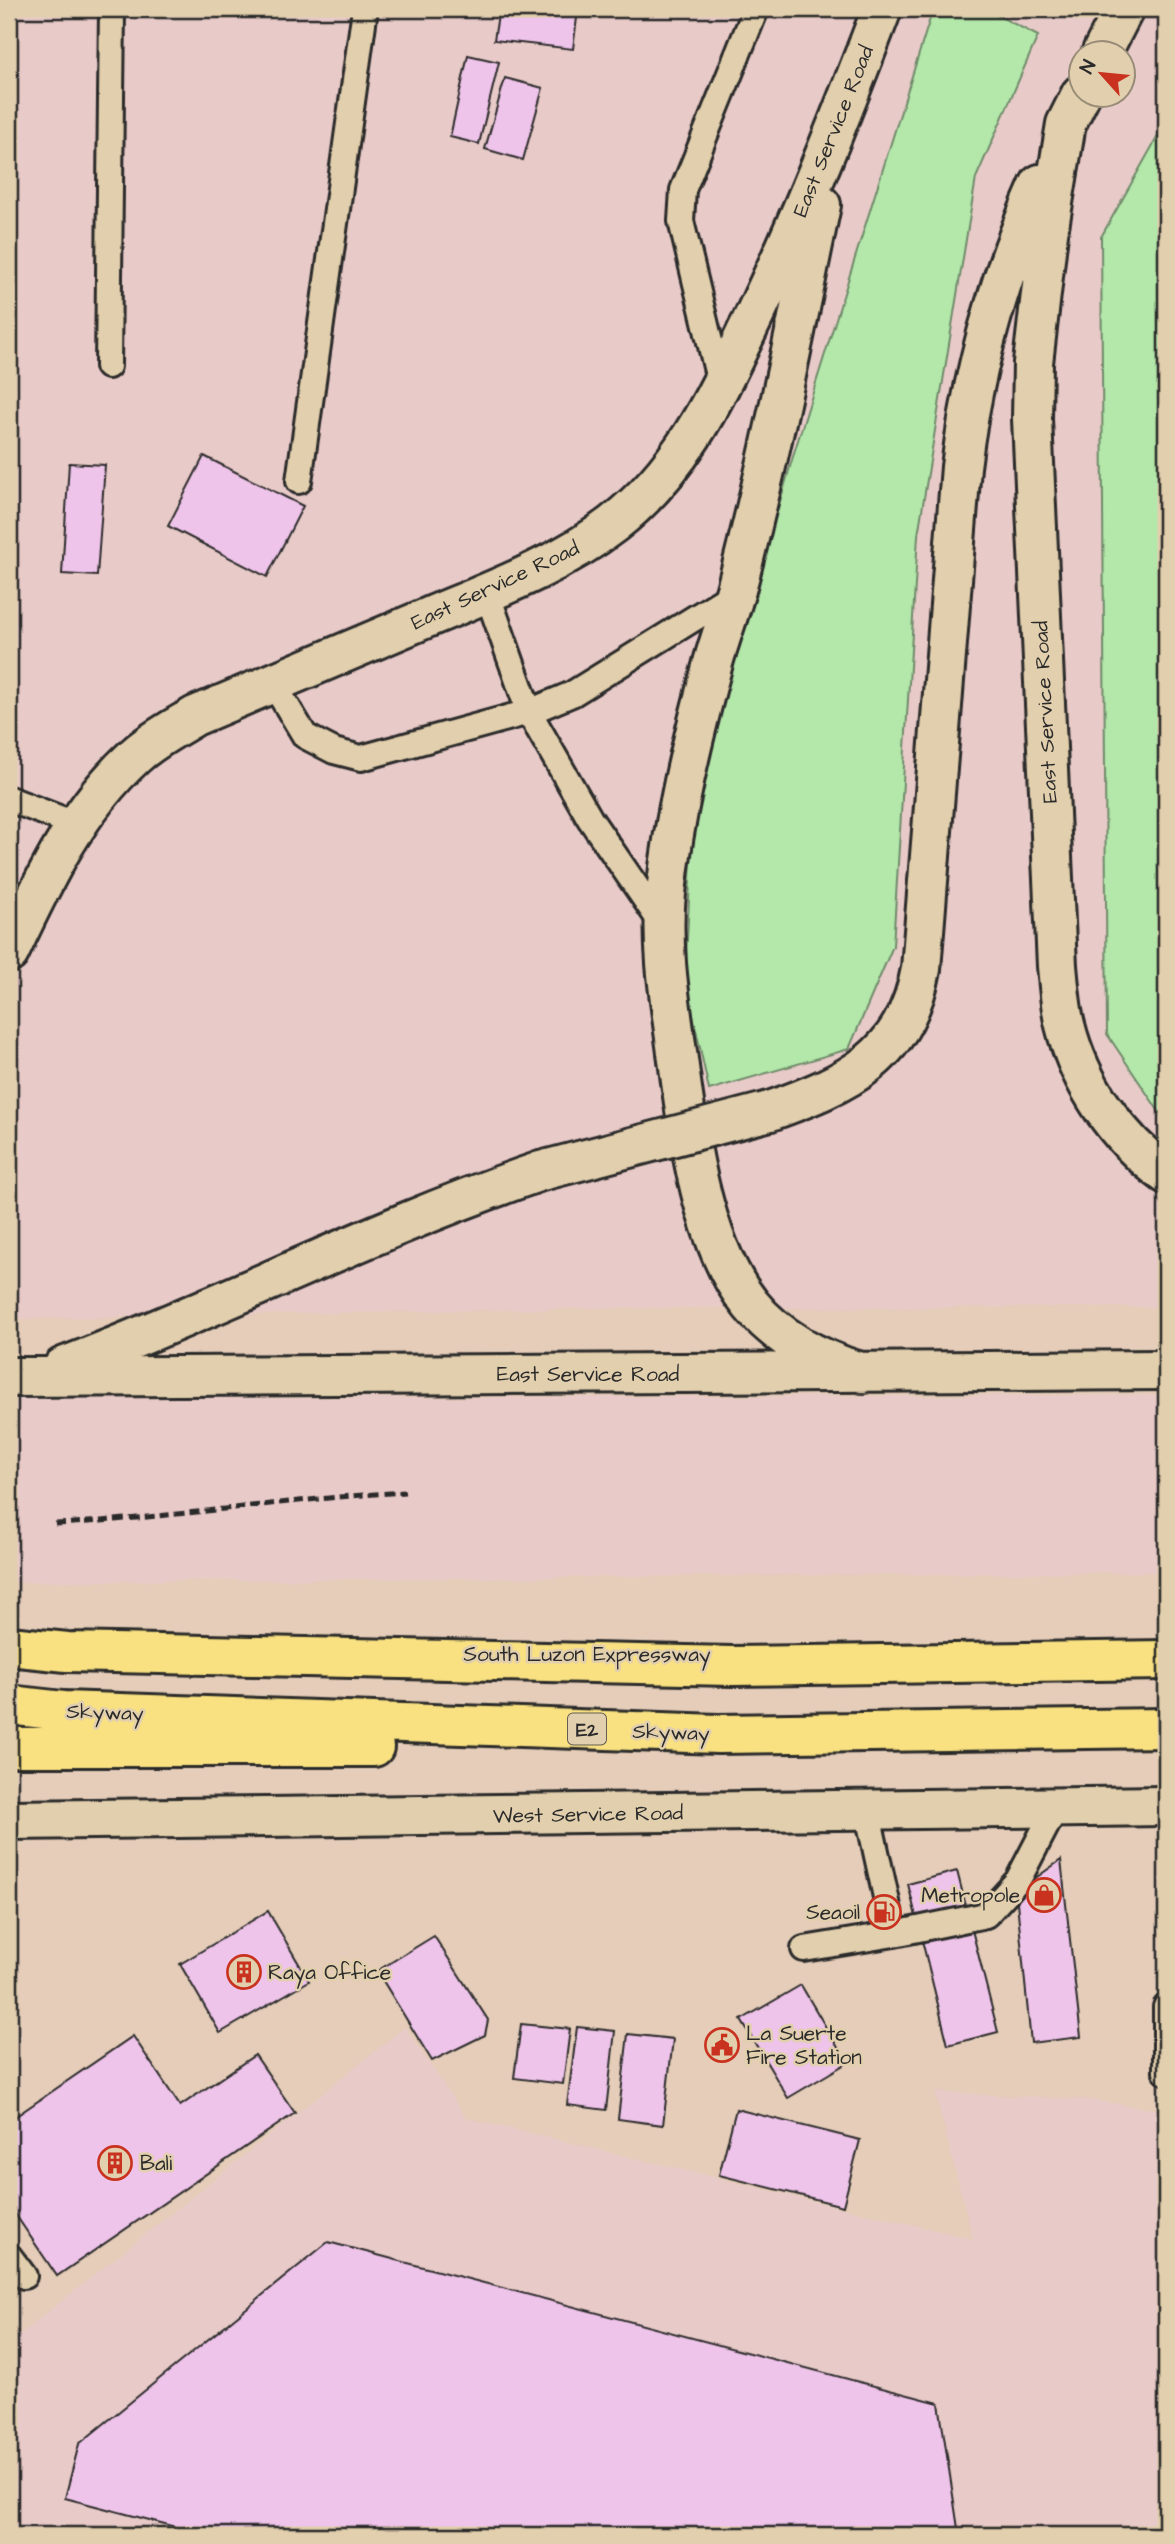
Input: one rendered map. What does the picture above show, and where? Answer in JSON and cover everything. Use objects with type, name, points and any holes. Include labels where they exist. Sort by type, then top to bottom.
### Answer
[{"type":"highway","points":[[9,1646],[67,1652],[732,1666],[1166,1660]]},
{"type":"highway","name":"South Luzon Expressway","points":[[9,1658],[1166,1650]]},
{"type":"highway","name":"Skyway","points":[[9,1705],[63,1711],[718,1734],[1166,1728]]},
{"type":"highway","name":"E2","points":[[9,1747],[1166,1746]]},
{"type":"main road","name":"East Service Road","points":[[9,953],[52,866],[77,825],[95,800],[130,762],[164,734],[195,716],[486,593],[577,548],[612,524],[669,470],[694,435],[721,388],[838,124],[882,9]]},
{"type":"main road","points":[[1109,38],[1124,9]]},
{"type":"main road","name":"East Service Road","points":[[1073,109],[1039,301],[1032,397],[1057,966],[1064,1023],[1085,1079],[1125,1137],[1166,1174]]},
{"type":"main road","points":[[24,1377],[126,1343],[422,1214],[541,1171],[770,1111],[835,1086],[876,1058],[906,1019],[916,995],[921,969],[967,415],[979,360],[1003,280],[1029,208],[1073,109]]},
{"type":"main road","points":[[838,124],[778,418],[735,593],[714,659],[684,777],[666,894],[665,928],[670,1002],[682,1093],[700,1185],[718,1246],[743,1294],[769,1324],[823,1359],[863,1373]]},
{"type":"main road","name":"East Service Road","points":[[24,1377],[1166,1370]]},
{"type":"main road","name":"West Service Road","points":[[10,1825],[1166,1806]]},
{"type":"lane","points":[[108,366],[112,9]]},
{"type":"lane","points":[[299,481],[365,9]]},
{"type":"lane","points":[[721,388],[681,221],[682,190],[755,9]]},
{"type":"lane","points":[[486,593],[529,712],[590,819],[665,928]]},
{"type":"lane","points":[[273,683],[305,736],[334,751],[361,758],[529,712],[572,694],[735,593]]},
{"type":"lane","points":[[9,799],[77,825]]},
{"type":"lane","points":[[804,1949],[986,1915],[1018,1880],[1056,1807]]},
{"type":"lane","points":[[867,1810],[894,1934]]},
{"type":"lane","points":[[1166,2007],[1166,2072]]},
{"type":"lane","points":[[9,2256],[24,2276]]},
{"type":"shaded area","points":[[9,9],[1166,9],[1166,1307],[603,1308],[9,1319]]},
{"type":"shaded area","points":[[1166,1395],[1166,1572],[9,1582],[9,1399]]},
{"type":"shaded area","points":[[405,2027],[466,2118],[973,2239],[935,2092],[1090,2100],[1166,2111],[1166,2535],[9,2535],[9,2343]]},
{"type":"green space","points":[[933,9],[985,9],[1038,36],[976,178],[918,535],[893,946],[849,1049],[709,1090],[685,978],[694,801],[794,453]]},
{"type":"green space","points":[[1166,122],[1166,1122],[1107,1034],[1101,237]]},
{"type":"building","points":[[499,9],[578,10],[573,49],[494,40]]},
{"type":"building","points":[[468,55],[499,62],[479,144],[450,137]]},
{"type":"building","points":[[505,78],[543,88],[523,160],[485,149]]},
{"type":"building","points":[[204,456],[303,506],[267,577],[168,526]]},
{"type":"building","points":[[69,463],[105,465],[97,576],[62,574]]},
{"type":"building","points":[[1061,1860],[1081,2037],[1031,2043],[1016,1892]]},
{"type":"building","points":[[957,1871],[998,2032],[948,2045],[908,1884]]},
{"type":"building","name":"Raya Office","points":[[268,1911],[309,1981],[220,2033],[180,1964]]},
{"type":"building","points":[[434,1936],[488,2020],[485,2035],[432,2061],[377,1971]]},
{"type":"building","points":[[801,1985],[847,2063],[788,2098],[741,2020]]},
{"type":"building","points":[[521,2024],[570,2029],[563,2084],[514,2078]]},
{"type":"building","points":[[577,2027],[615,2031],[606,2110],[567,2105]]},
{"type":"building","points":[[628,2034],[673,2039],[663,2125],[618,2119]]},
{"type":"building","name":"Bali","points":[[133,2036],[180,2106],[255,2055],[295,2113],[57,2276],[9,2205],[9,2121]]},
{"type":"building","points":[[736,2109],[860,2140],[843,2206],[719,2175]]},
{"type":"building","points":[[328,2242],[939,2403],[959,2535],[207,2535],[65,2498],[79,2444]]},
{"type":"railway","points":[[55,1524],[405,1492]]},
{"type":"place","name":"Metropole","points":[[1044,1895]]},
{"type":"place","name":"Seaoil","points":[[884,1912]]},
{"type":"place","name":"Raya Office","points":[[244,1972]]},
{"type":"place","name":"La Suerte Fire Station","points":[[722,2045]]},
{"type":"place","name":"Bali","points":[[115,2163]]}]
